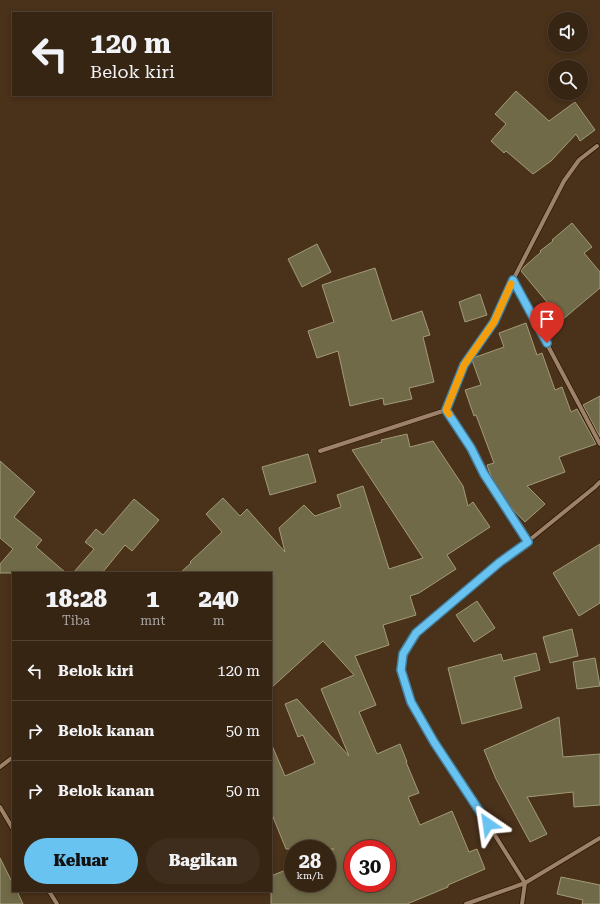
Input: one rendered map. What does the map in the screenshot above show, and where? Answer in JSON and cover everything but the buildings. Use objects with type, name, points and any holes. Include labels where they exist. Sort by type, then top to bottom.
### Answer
[{"type":"street","points":[[446,410],[464,365],[494,322],[513,280],[564,181],[579,160],[598,146]]},
{"type":"street","points":[[513,280],[600,444]]},
{"type":"street","points":[[320,451],[446,410]]},
{"type":"street","points":[[446,410],[471,448],[484,474],[528,542]]},
{"type":"street","points":[[522,904],[525,883],[434,742],[411,702],[401,670],[403,654],[416,633],[500,562],[528,542],[600,482]]},
{"type":"street","points":[[0,767],[12,758]]},
{"type":"street","points":[[0,807],[12,827]]},
{"type":"street","points":[[466,904],[525,883],[600,838]]},
{"type":"street","points":[[50,892],[57,904]]},
{"type":"slow traffic","points":[[449,414],[446,410],[464,365],[494,322],[511,284]]},
{"type":"route","points":[[488,824],[434,742],[411,702],[401,670],[403,654],[416,633],[500,562],[528,542],[484,474],[471,448],[446,410],[464,365],[494,322],[513,280],[547,343]]}]
